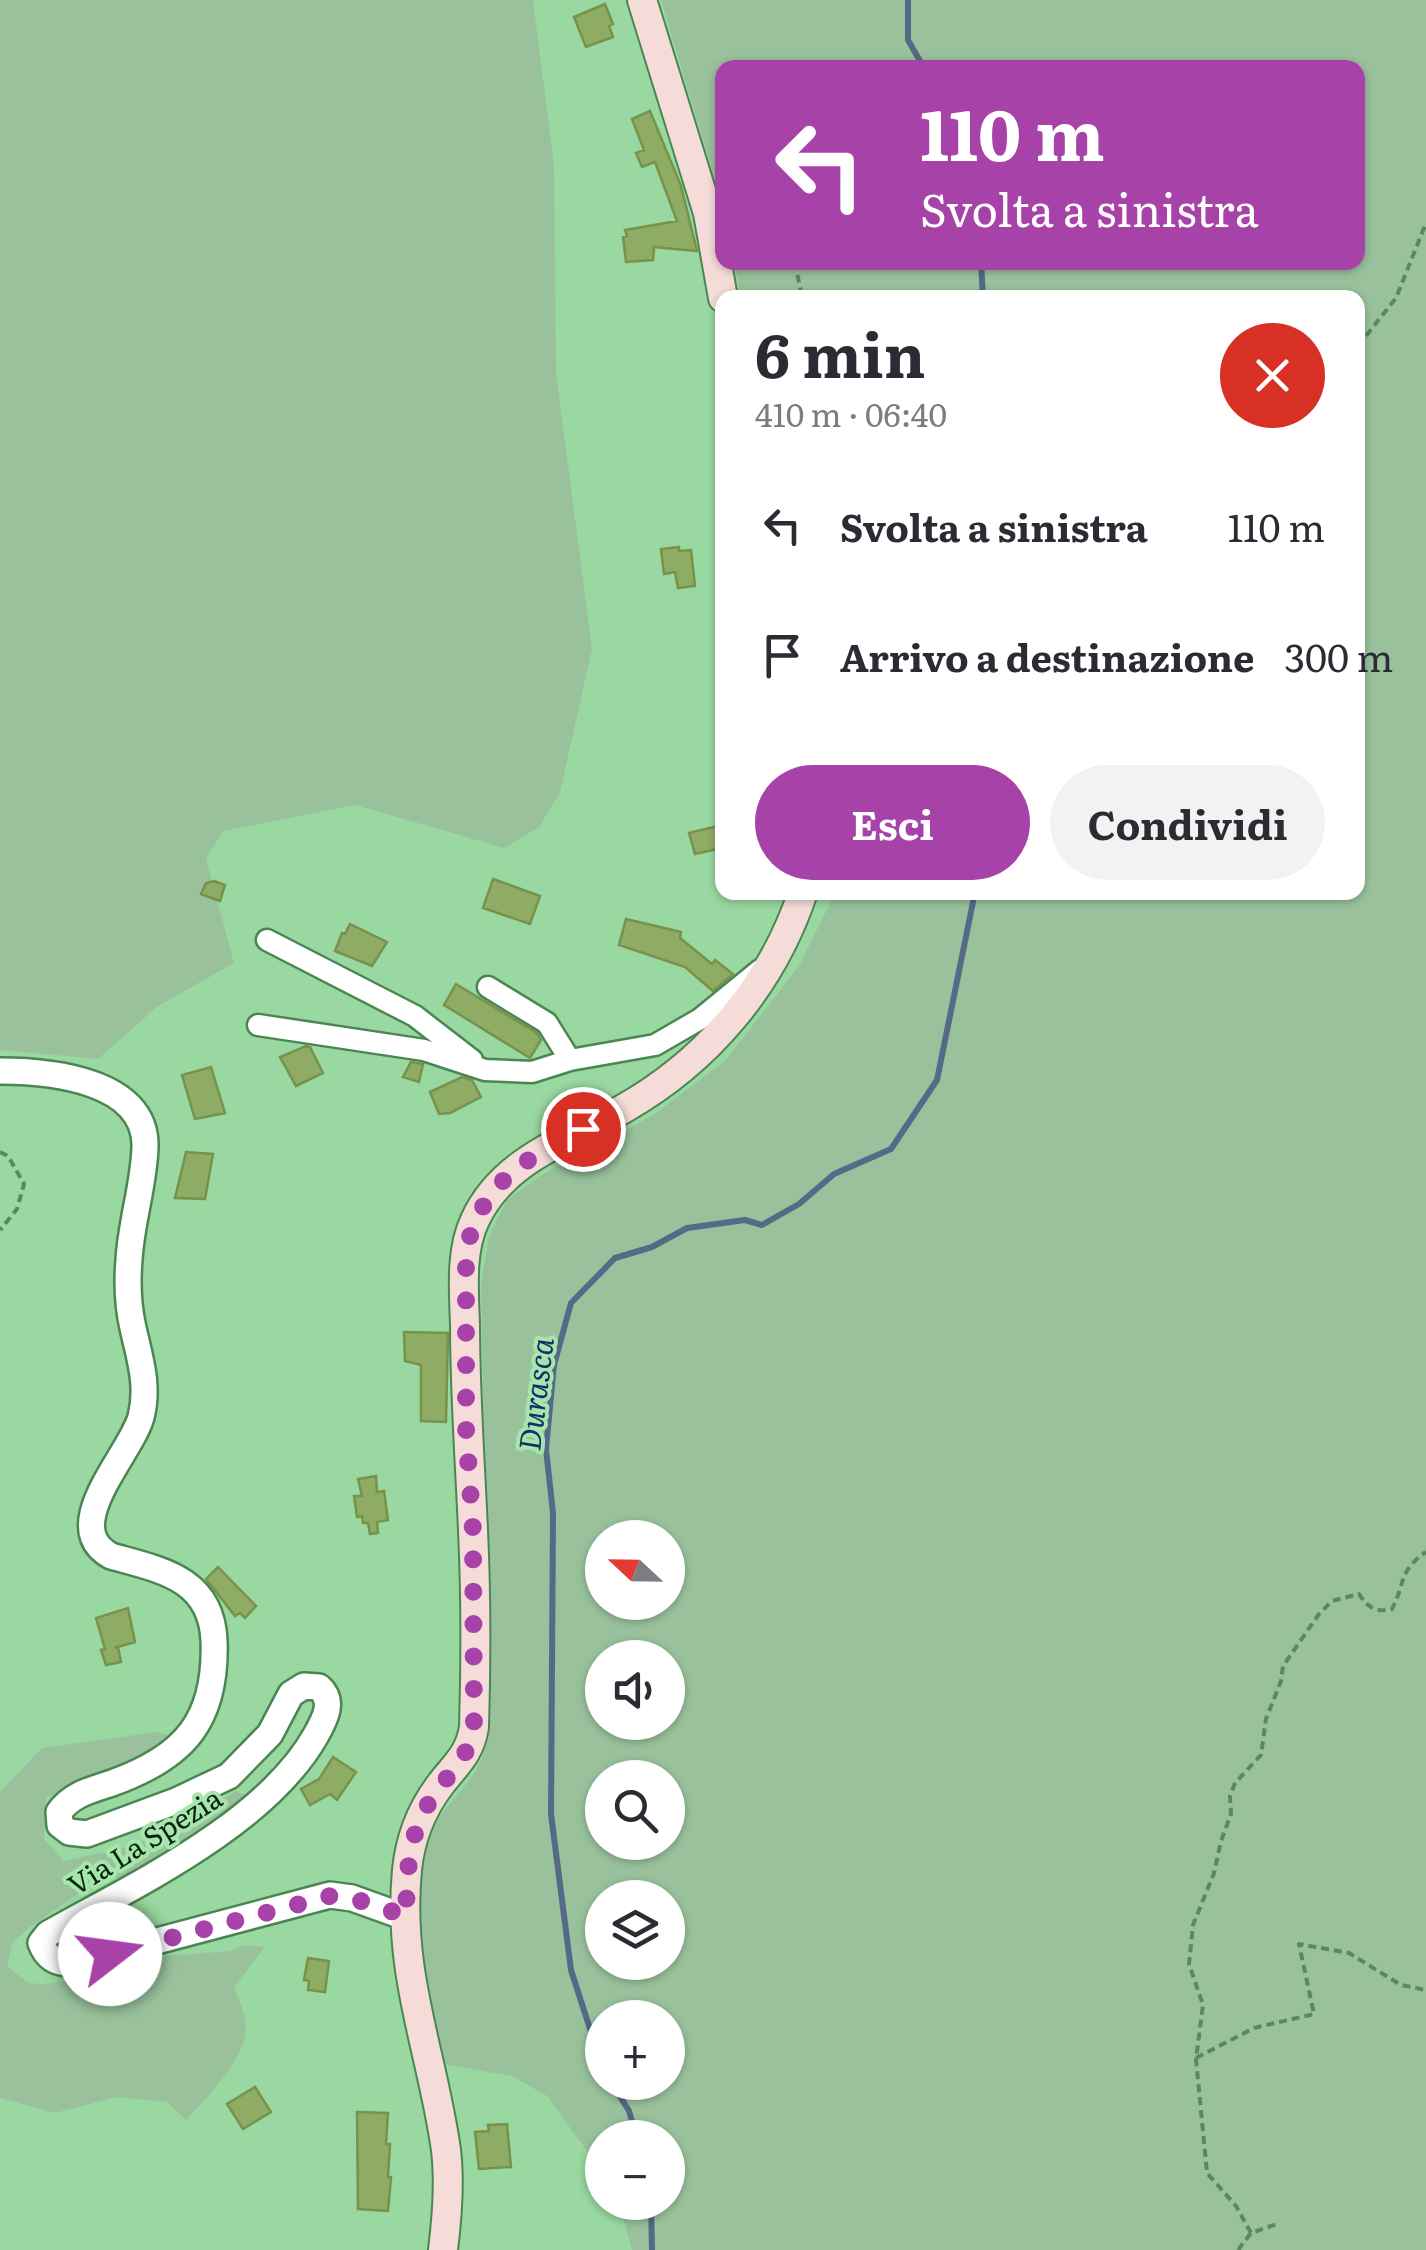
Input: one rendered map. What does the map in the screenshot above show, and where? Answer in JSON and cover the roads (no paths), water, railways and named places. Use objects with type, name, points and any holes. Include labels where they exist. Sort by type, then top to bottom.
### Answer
[{"type":"main road","points":[[642,0],[708,213],[715,253]]},
{"type":"main road","points":[[443,2250],[446,2153],[407,1967],[407,1869],[412,1838],[441,1783],[463,1760],[474,1727],[473,1531],[464,1304],[466,1251],[473,1224],[486,1199],[522,1163],[625,1108],[710,1046],[749,1000],[773,960],[799,900]]},
{"type":"street","points":[[267,940],[414,1016],[485,1070]]},
{"type":"street","points":[[258,1025],[424,1050],[485,1070],[532,1072],[570,1060],[655,1044],[700,1019],[773,960]]},
{"type":"street","points":[[488,986],[546,1023],[570,1060]]},
{"type":"street","points":[[323,1034],[357,1054]]},
{"type":"street","name":"Via La Spezia","points":[[0,1071],[36,1071],[94,1084],[128,1106],[140,1120],[145,1145],[128,1291],[144,1367],[145,1397],[134,1438],[96,1497],[94,1539],[100,1550],[111,1556],[186,1582],[209,1608],[213,1625],[211,1687],[195,1731],[182,1745],[136,1774],[73,1798],[59,1812],[60,1825],[69,1832],[87,1834],[176,1801],[229,1776],[270,1734],[291,1694],[304,1686],[324,1691],[329,1705],[310,1745],[275,1788],[194,1850],[48,1934],[41,1942],[45,1952],[58,1963],[74,1963],[330,1896],[352,1898],[406,1916]]},
{"type":"waterway","name":"Durasca","points":[[908,0],[908,40],[919,60]]},
{"type":"waterway","name":"Durasca","points":[[981,270],[983,290]]},
{"type":"waterway","name":"Durasca","points":[[585,2013],[571,1970],[551,1814],[553,1513],[546,1449],[554,1365],[571,1303],[615,1258],[652,1247],[687,1228],[745,1220],[762,1225],[799,1204],[834,1174],[891,1149],[937,1080],[973,900]]},
{"type":"waterway","name":"Durasca","points":[[622,2100],[632,2120]]},
{"type":"waterway","name":"Durasca","points":[[651,2220],[652,2250]]}]
